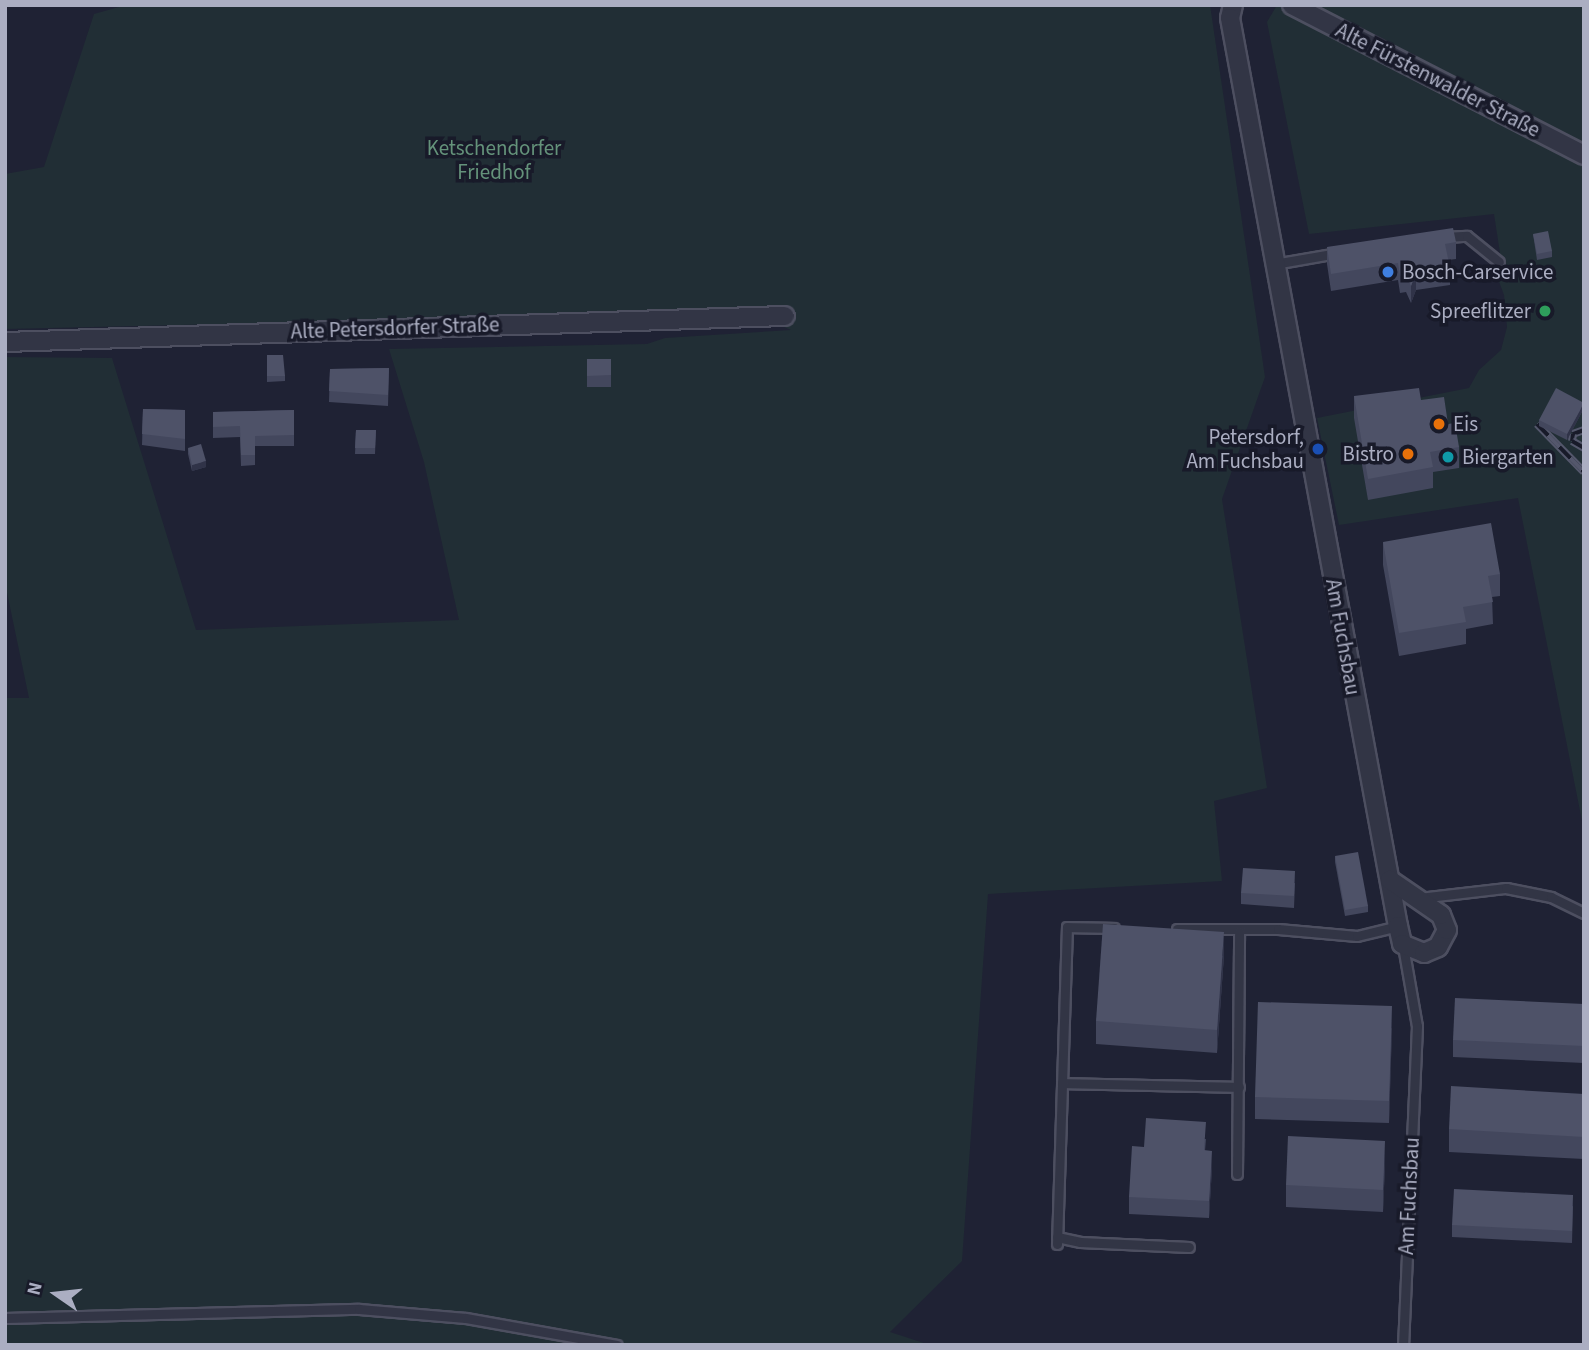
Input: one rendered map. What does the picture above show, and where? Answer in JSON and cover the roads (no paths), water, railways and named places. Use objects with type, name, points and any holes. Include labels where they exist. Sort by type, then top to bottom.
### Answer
[{"type":"street","name":"Am Fuchsbau","points":[[1233,5],[1230,18],[1274,264],[1402,944]]},
{"type":"street","name":"Alte Fürstenwalder Straße","points":[[1292,5],[1584,155]]},
{"type":"street","name":"Alte Petersdorfer Straße","points":[[5,342],[785,316]]},
{"type":"street","points":[[1390,880],[1441,915],[1447,930],[1438,947],[1424,953],[1402,944]]},
{"type":"lane","points":[[1436,238],[1467,236],[1499,262]]},
{"type":"lane","points":[[1274,264],[1350,251]]},
{"type":"lane","points":[[1417,898],[1506,888],[1551,897],[1584,913]]},
{"type":"lane","points":[[1160,929],[1278,929],[1357,936],[1398,926]]},
{"type":"lane","points":[[1120,928],[1067,927],[1057,1240],[1189,1247]]},
{"type":"lane","points":[[1237,1174],[1239,931]]},
{"type":"lane","name":"Am Fuchsbau","points":[[1402,944],[1417,1026],[1403,1345]]},
{"type":"lane","points":[[1062,1083],[1239,1087]]},
{"type":"lane","points":[[5,1318],[359,1309],[466,1318],[617,1345]]},
{"type":"railway","points":[[1537,424],[1584,472]]},
{"type":"railway","points":[[1584,430],[1573,434],[1572,441],[1584,448]]},
{"type":"place","name":"Bosch-Carservice","points":[[1388,272]]},
{"type":"place","name":"Spreeflitzer","points":[[1545,311]]},
{"type":"place","name":"Eis","points":[[1439,424]]},
{"type":"place","name":"Petersdorf, Am Fuchsbau","points":[[1318,449]]},
{"type":"place","name":"Bistro","points":[[1408,454]]},
{"type":"place","name":"Biergarten","points":[[1448,457]]},
{"type":"park label","name":"Ketschendorfer Friedhof","points":[[494,160]]}]
